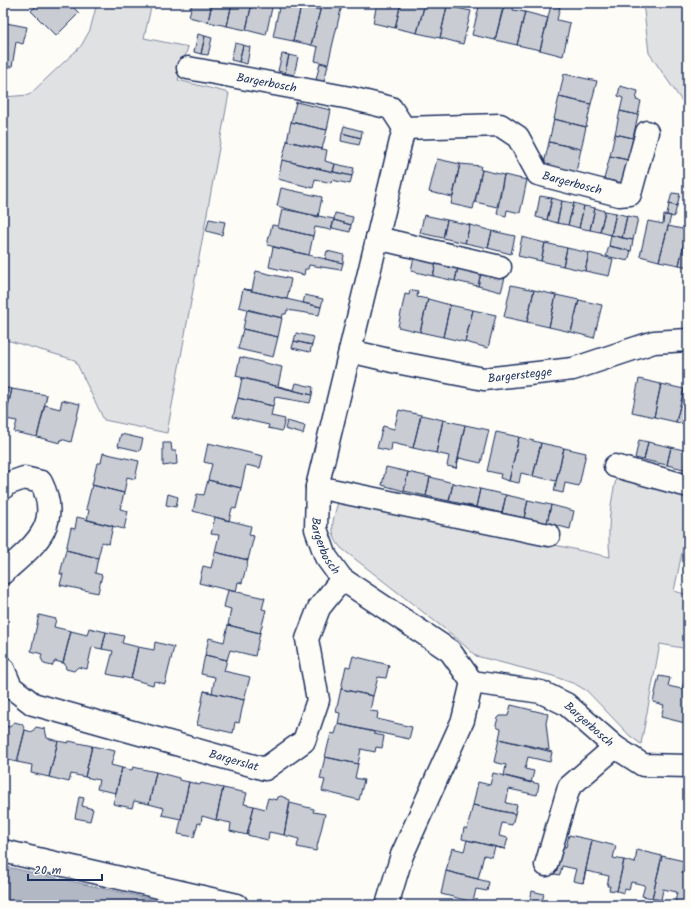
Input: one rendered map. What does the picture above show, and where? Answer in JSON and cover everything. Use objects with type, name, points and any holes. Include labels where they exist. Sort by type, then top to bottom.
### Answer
[{"type":"street","name":"Bargerbosch","points":[[188,68],[350,98],[391,108],[404,128],[317,487],[316,529],[326,557],[342,579],[450,651],[472,682],[541,692],[566,704],[615,747],[569,787],[546,864]]},
{"type":"street","name":"Bargerbosch","points":[[404,128],[500,125],[518,137],[538,174],[619,195],[630,194],[647,132]]},
{"type":"street","points":[[377,238],[500,267]]},
{"type":"street","name":"Bargerstegge","points":[[350,351],[401,363],[484,379],[573,369],[654,342],[688,340]]},
{"type":"street","points":[[615,466],[688,486]]},
{"type":"street","points":[[3,488],[4,485],[24,478],[41,482],[47,494],[49,508],[48,521],[42,535],[3,574]]},
{"type":"street","points":[[317,487],[549,535]]},
{"type":"street","name":"Bargerslat","points":[[3,668],[11,687],[33,704],[265,769],[304,741],[318,700],[307,640],[319,608],[342,579]]},
{"type":"street","points":[[388,905],[402,855],[463,720],[472,682]]},
{"type":"street","points":[[615,747],[643,766],[688,766]]},
{"type":"street","points":[[3,851],[238,905]]},
{"type":"shaded area","points":[[97,3],[152,3],[144,38],[188,47],[178,80],[229,93],[167,433],[104,420],[75,360],[3,339],[3,97],[29,95],[81,46],[90,30]]},
{"type":"shaded area","points":[[643,3],[688,3],[688,110],[649,53]]},
{"type":"shaded area","points":[[617,475],[688,494],[688,524],[674,591],[688,595],[688,649],[660,644],[641,744],[630,736],[587,691],[575,684],[553,676],[476,656],[455,637],[341,548],[334,535],[333,522],[340,495],[495,532],[610,557],[610,516]]},
{"type":"shaded area","points":[[3,866],[178,905],[3,905]]},
{"type":"building","points":[[39,3],[69,3],[79,13],[56,36],[31,11]]},
{"type":"building","points":[[192,3],[212,3],[208,22],[189,17]]},
{"type":"building","points":[[212,3],[232,3],[227,26],[208,22]]},
{"type":"building","points":[[232,3],[252,3],[246,30],[227,26]]},
{"type":"building","points":[[252,3],[273,3],[266,35],[246,30]]},
{"type":"building","points":[[280,3],[301,6],[293,41],[273,37]]},
{"type":"building","points":[[322,3],[342,5],[328,64],[315,61],[318,47],[311,45]]},
{"type":"building","points":[[322,3],[311,45],[293,41],[301,6],[320,10]]},
{"type":"building","points":[[377,3],[401,3],[395,28],[373,23]]},
{"type":"building","points":[[401,3],[425,3],[417,33],[395,28]]},
{"type":"building","points":[[425,3],[447,6],[440,38],[417,33]]},
{"type":"building","points":[[480,3],[503,7],[495,40],[472,35]]},
{"type":"building","points":[[505,3],[514,3],[513,10],[525,12],[517,45],[495,40]]},
{"type":"building","points":[[551,5],[560,7],[557,20],[570,23],[563,56],[540,50]]},
{"type":"building","points":[[447,6],[471,11],[463,44],[440,38]]},
{"type":"building","points":[[525,12],[548,18],[540,50],[517,45]]},
{"type":"building","points":[[6,23],[27,27],[23,44],[16,42],[12,67],[3,66],[3,36]]},
{"type":"building","points":[[198,34],[205,36],[201,54],[194,52]]},
{"type":"building","points":[[205,36],[212,38],[208,55],[201,54]]},
{"type":"building","points":[[235,43],[243,45],[239,62],[231,60]]},
{"type":"building","points":[[243,45],[250,47],[247,64],[239,62]]},
{"type":"building","points":[[282,54],[289,55],[285,73],[278,71]]},
{"type":"building","points":[[289,55],[298,57],[294,75],[285,73]]},
{"type":"building","points":[[320,63],[328,65],[324,82],[316,80]]},
{"type":"building","points":[[564,74],[597,81],[591,104],[559,97]]},
{"type":"building","points":[[620,86],[638,91],[636,100],[641,101],[638,115],[620,111],[623,98],[618,96]]},
{"type":"building","points":[[559,97],[591,104],[586,127],[554,119]]},
{"type":"building","points":[[296,102],[331,110],[327,130],[291,122]]},
{"type":"building","points":[[620,111],[638,115],[633,138],[615,134]]},
{"type":"building","points":[[554,119],[586,127],[581,149],[549,142]]},
{"type":"building","points":[[291,122],[327,130],[322,149],[287,141]]},
{"type":"building","points":[[344,126],[362,131],[361,138],[342,133]]},
{"type":"building","points":[[342,133],[361,138],[359,145],[341,141]]},
{"type":"building","points":[[615,134],[633,138],[628,160],[610,156]]},
{"type":"building","points":[[287,141],[327,150],[325,161],[335,164],[333,172],[282,160]]},
{"type":"building","points":[[549,142],[581,149],[576,172],[544,164]]},
{"type":"building","points":[[610,156],[628,160],[623,183],[604,179]]},
{"type":"building","points":[[437,159],[460,164],[453,197],[429,192]]},
{"type":"building","points":[[282,160],[352,176],[350,184],[332,180],[331,183],[315,179],[313,188],[278,179]]},
{"type":"building","points":[[335,164],[354,168],[352,176],[333,172]]},
{"type":"building","points":[[460,164],[481,166],[480,169],[482,170],[473,209],[451,204]]},
{"type":"building","points":[[482,170],[504,175],[497,207],[475,202]]},
{"type":"building","points":[[504,175],[527,180],[520,213],[507,210],[506,216],[497,214]]},
{"type":"building","points":[[281,188],[322,197],[318,217],[277,206]]},
{"type":"building","points":[[672,193],[680,194],[677,206],[669,204]]},
{"type":"building","points":[[540,196],[552,198],[547,220],[536,217]]},
{"type":"building","points":[[552,198],[562,201],[557,223],[547,220]]},
{"type":"building","points":[[562,201],[574,203],[568,225],[557,223]]},
{"type":"building","points":[[574,203],[584,206],[579,228],[568,225]]},
{"type":"building","points":[[669,204],[677,206],[674,217],[667,215]]},
{"type":"building","points":[[584,206],[595,208],[590,230],[579,228]]},
{"type":"building","points":[[595,208],[605,211],[600,232],[590,230]]},
{"type":"building","points":[[282,209],[334,219],[331,230],[315,227],[313,236],[278,228]]},
{"type":"building","points":[[605,211],[616,213],[611,235],[600,232]]},
{"type":"building","points":[[335,213],[353,217],[351,225],[334,220]]},
{"type":"building","points":[[616,213],[627,216],[622,238],[611,235]]},
{"type":"building","points":[[424,215],[447,220],[443,238],[420,233]]},
{"type":"building","points":[[664,215],[671,216],[659,261],[640,256],[648,221],[663,224]]},
{"type":"building","points":[[627,216],[638,218],[633,240],[622,238]]},
{"type":"building","points":[[209,219],[225,222],[222,235],[206,231]]},
{"type":"building","points":[[334,220],[351,225],[350,232],[332,228]]},
{"type":"building","points":[[447,220],[470,225],[465,243],[443,238]]},
{"type":"building","points":[[272,225],[278,226],[278,228],[313,236],[309,255],[267,245]]},
{"type":"building","points":[[470,225],[492,231],[488,248],[465,243]]},
{"type":"building","points":[[668,226],[687,230],[679,265],[659,261]]},
{"type":"building","points":[[688,230],[688,267],[679,265]]},
{"type":"building","points":[[492,231],[515,236],[511,254],[488,248]]},
{"type":"building","points":[[611,235],[633,240],[631,251],[609,246]]},
{"type":"building","points":[[522,237],[545,243],[541,261],[518,256]]},
{"type":"building","points":[[545,243],[567,248],[563,266],[541,261]]},
{"type":"building","points":[[609,246],[631,251],[628,261],[606,256]]},
{"type":"building","points":[[273,247],[343,263],[341,270],[309,265],[308,269],[305,269],[304,275],[269,267]]},
{"type":"building","points":[[567,248],[589,253],[585,271],[563,266]]},
{"type":"building","points":[[327,251],[344,255],[343,263],[325,259]]},
{"type":"building","points":[[415,252],[437,258],[433,276],[411,271]]},
{"type":"building","points":[[589,253],[613,259],[609,276],[585,271]]},
{"type":"building","points":[[437,258],[459,263],[455,281],[433,276]]},
{"type":"building","points":[[459,263],[482,268],[478,286],[455,281]]},
{"type":"building","points":[[482,268],[506,274],[501,292],[478,286]]},
{"type":"building","points":[[256,271],[291,279],[287,299],[243,289],[252,290]]},
{"type":"building","points":[[511,285],[534,290],[527,322],[504,317]]},
{"type":"building","points":[[243,289],[321,307],[319,315],[287,310],[286,314],[283,314],[282,318],[239,307]]},
{"type":"building","points":[[410,290],[418,292],[417,297],[428,299],[420,332],[398,327],[405,294],[409,295]]},
{"type":"building","points":[[534,290],[556,295],[549,327],[527,322]]},
{"type":"building","points":[[305,295],[323,299],[321,307],[303,303]]},
{"type":"building","points":[[556,295],[579,300],[571,332],[549,327]]},
{"type":"building","points":[[428,299],[450,305],[443,337],[420,332]]},
{"type":"building","points":[[579,300],[602,305],[594,338],[571,332]]},
{"type":"building","points":[[450,305],[473,310],[465,342],[443,337]]},
{"type":"building","points":[[247,310],[282,318],[278,337],[243,329]]},
{"type":"building","points":[[473,310],[496,315],[488,348],[465,342]]},
{"type":"building","points":[[243,329],[278,337],[273,357],[238,349]]},
{"type":"building","points":[[296,333],[314,337],[312,345],[294,341]]},
{"type":"building","points":[[294,341],[312,345],[310,352],[292,348]]},
{"type":"building","points":[[240,357],[282,367],[278,386],[294,390],[296,383],[313,387],[312,395],[236,376]]},
{"type":"building","points":[[242,378],[312,395],[310,403],[275,397],[273,406],[238,398]]},
{"type":"building","points":[[639,379],[661,384],[654,417],[632,412]]},
{"type":"building","points":[[661,384],[684,389],[676,422],[654,417]]},
{"type":"building","points":[[3,387],[12,389],[5,419],[3,418]]},
{"type":"building","points":[[12,389],[47,395],[37,437],[14,432],[17,421],[5,419]]},
{"type":"building","points":[[684,389],[688,390],[688,425],[676,422]]},
{"type":"building","points":[[238,398],[273,406],[271,416],[285,419],[282,431],[268,428],[269,425],[233,417]]},
{"type":"building","points":[[62,400],[80,404],[71,442],[61,439],[60,443],[37,437],[45,405],[60,409]]},
{"type":"building","points":[[399,410],[421,415],[413,448],[392,443],[391,451],[377,448],[383,426],[394,429]]},
{"type":"building","points":[[421,415],[443,420],[436,453],[413,448]]},
{"type":"building","points":[[443,420],[465,425],[456,468],[447,466],[449,456],[436,453]]},
{"type":"building","points":[[287,421],[305,426],[303,434],[285,429]]},
{"type":"building","points":[[465,425],[489,430],[481,463],[459,458],[456,469]]},
{"type":"building","points":[[496,432],[519,437],[509,481],[500,478],[501,474],[487,471]]},
{"type":"building","points":[[121,434],[143,439],[140,451],[118,446]]},
{"type":"building","points":[[519,437],[541,443],[533,476],[521,473],[519,483],[509,481]]},
{"type":"building","points":[[639,440],[648,442],[644,460],[635,458]]},
{"type":"building","points":[[648,442],[671,447],[667,465],[644,460]]},
{"type":"building","points":[[163,443],[171,443],[172,451],[176,451],[177,464],[163,466]]},
{"type":"building","points":[[208,443],[263,456],[260,468],[246,465],[241,488],[208,480],[212,464],[204,462]]},
{"type":"building","points":[[541,443],[564,448],[556,481],[533,476]]},
{"type":"building","points":[[671,447],[688,451],[688,470],[667,465]]},
{"type":"building","points":[[564,448],[586,453],[579,486],[565,483],[563,493],[554,491]]},
{"type":"building","points":[[103,453],[139,461],[135,479],[127,477],[124,493],[92,485],[97,463],[101,463]]},
{"type":"building","points":[[386,467],[408,472],[404,491],[382,485]]},
{"type":"building","points":[[408,472],[430,477],[426,496],[404,491]]},
{"type":"building","points":[[430,477],[453,483],[449,501],[426,496]]},
{"type":"building","points":[[208,480],[241,488],[236,509],[232,508],[229,521],[193,511],[197,494],[204,495]]},
{"type":"building","points":[[453,483],[480,489],[476,507],[449,501]]},
{"type":"building","points":[[92,485],[124,493],[120,509],[128,511],[124,529],[87,520],[89,510],[86,509]]},
{"type":"building","points":[[480,489],[506,495],[502,513],[476,507]]},
{"type":"building","points":[[168,494],[178,497],[176,507],[166,505]]},
{"type":"building","points":[[506,495],[528,500],[524,518],[502,513]]},
{"type":"building","points":[[528,500],[551,505],[547,523],[524,518]]},
{"type":"building","points":[[551,505],[574,511],[570,529],[547,523]]},
{"type":"building","points":[[77,517],[113,526],[109,544],[102,542],[98,558],[66,550],[71,528],[75,529]]},
{"type":"building","points":[[215,517],[251,526],[249,535],[254,536],[248,560],[215,552],[219,535],[211,534]]},
{"type":"building","points":[[66,550],[98,558],[95,573],[102,575],[98,593],[60,585],[63,574],[60,574]]},
{"type":"building","points":[[215,552],[248,560],[242,583],[238,582],[236,592],[199,583],[203,566],[211,568]]},
{"type":"building","points":[[228,590],[265,598],[262,609],[266,610],[260,633],[228,625],[231,609],[224,607]]},
{"type":"building","points":[[39,615],[56,619],[54,627],[71,631],[63,663],[55,661],[52,666],[44,664],[41,658],[42,654],[31,651]]},
{"type":"building","points":[[228,625],[260,633],[255,656],[230,650],[227,660],[205,655],[209,638],[224,642]]},
{"type":"building","points":[[89,628],[106,632],[102,649],[92,647],[87,669],[78,667],[74,671],[66,669],[65,664],[63,663],[71,631],[87,635]]},
{"type":"building","points":[[106,632],[124,636],[122,643],[138,647],[131,679],[107,674],[113,651],[102,649]]},
{"type":"building","points":[[155,642],[174,647],[165,684],[154,681],[153,685],[131,679],[138,647],[154,650]]},
{"type":"building","points":[[205,655],[227,660],[224,671],[250,677],[244,700],[212,693],[215,677],[201,674]]},
{"type":"building","points":[[353,656],[389,665],[386,678],[378,677],[373,696],[341,689],[346,666],[350,667]]},
{"type":"building","points":[[659,676],[670,678],[668,686],[682,689],[684,681],[688,681],[688,708],[685,723],[661,717],[664,705],[653,702]]},
{"type":"building","points":[[341,689],[373,696],[370,711],[378,712],[377,719],[412,727],[409,739],[338,724],[340,713],[336,712]]},
{"type":"building","points":[[204,691],[244,700],[239,723],[235,722],[233,733],[197,725]]},
{"type":"building","points":[[511,705],[548,714],[546,723],[549,750],[499,739],[501,729],[496,725],[498,718],[500,716],[508,716]]},
{"type":"building","points":[[14,722],[22,724],[25,730],[17,762],[3,759],[3,725],[10,727]]},
{"type":"building","points":[[338,724],[374,732],[374,734],[384,736],[382,748],[376,747],[375,752],[361,749],[358,764],[325,757],[331,733],[335,734]]},
{"type":"building","points":[[36,727],[45,729],[47,738],[58,741],[49,777],[31,773],[32,765],[17,762],[25,730],[32,732]]},
{"type":"building","points":[[499,739],[552,752],[550,762],[528,757],[525,769],[534,771],[531,783],[504,776],[506,765],[494,762]]},
{"type":"building","points":[[58,741],[68,743],[69,741],[92,746],[85,777],[71,774],[69,782],[49,777]]},
{"type":"building","points":[[92,746],[115,751],[111,765],[122,768],[116,793],[97,789],[99,780],[85,777]]},
{"type":"building","points":[[325,757],[358,764],[355,778],[364,780],[359,800],[322,791],[325,780],[320,779]]},
{"type":"building","points":[[133,767],[156,772],[149,804],[134,801],[132,808],[113,804],[122,768],[132,770]]},
{"type":"building","points":[[156,772],[189,782],[181,819],[162,815],[164,808],[149,804]]},
{"type":"building","points":[[493,773],[539,784],[537,795],[509,789],[506,803],[517,805],[515,814],[473,805],[478,782],[490,785]]},
{"type":"building","points":[[189,782],[223,788],[216,820],[202,816],[201,824],[198,823],[194,837],[178,834]]},
{"type":"building","points":[[223,788],[247,793],[244,804],[254,806],[247,835],[230,831],[231,823],[216,820]]},
{"type":"building","points":[[281,796],[290,800],[284,835],[269,832],[268,840],[247,835],[254,806],[265,809],[268,798],[277,800],[278,797]]},
{"type":"building","points":[[79,797],[84,798],[82,806],[93,809],[90,821],[75,818]]},
{"type":"building","points":[[290,803],[314,809],[313,812],[325,814],[316,851],[297,847],[299,839],[284,835]]},
{"type":"building","points":[[473,805],[515,814],[512,825],[502,823],[499,836],[508,838],[505,849],[462,839],[464,828],[467,829]]},
{"type":"building","points":[[569,835],[592,840],[583,883],[573,881],[576,869],[562,866],[560,875],[549,873],[555,845],[566,847]]},
{"type":"building","points":[[467,840],[505,849],[495,847],[492,857],[484,855],[478,879],[446,871],[452,848],[464,851]]},
{"type":"building","points":[[592,840],[616,846],[613,858],[624,860],[617,891],[609,890],[610,886],[607,886],[609,876],[586,871],[583,883]]},
{"type":"building","points":[[637,850],[662,856],[652,898],[642,896],[645,885],[631,882],[629,890],[625,889],[624,893],[617,891],[624,860],[635,863]]},
{"type":"building","points":[[662,856],[684,861],[682,873],[688,874],[686,905],[678,905],[678,902],[675,902],[677,892],[663,889],[661,900],[652,898]]},
{"type":"building","points":[[446,871],[489,882],[487,891],[476,889],[473,902],[441,894]]},
{"type":"building","points":[[532,891],[544,894],[541,905],[529,905]]}]
